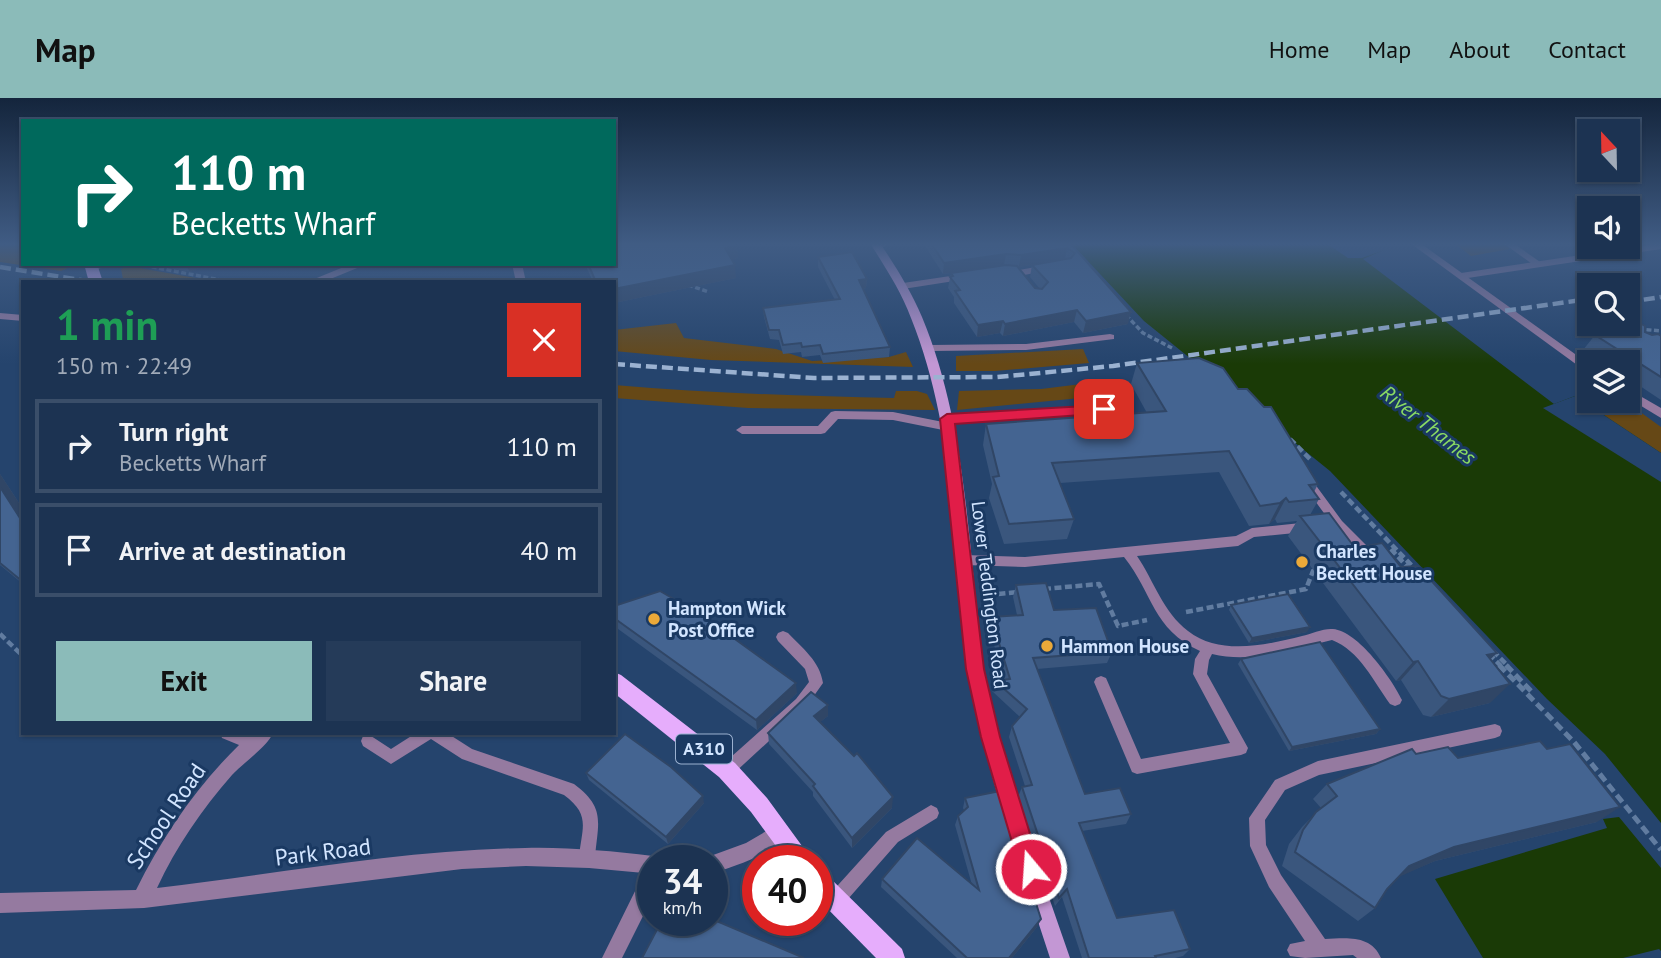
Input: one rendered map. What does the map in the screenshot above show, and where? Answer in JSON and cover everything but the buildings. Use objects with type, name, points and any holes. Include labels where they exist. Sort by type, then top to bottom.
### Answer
[{"type":"main road","name":"A310","points":[[616,683],[727,770],[789,845]]},
{"type":"main road","points":[[835,901],[893,958]]},
{"type":"street","name":"Lower Teddington Road","points":[[902,283],[930,348],[947,423],[965,560],[975,669],[990,737],[1060,958]]},
{"type":"street","points":[[2,318],[21,318]]},
{"type":"street","points":[[1640,401],[1661,414]]},
{"type":"street","points":[[240,735],[259,738]]},
{"type":"street","name":"School Road","points":[[142,899],[162,858],[216,780],[259,738]]},
{"type":"street","points":[[728,859],[752,850],[780,832]]},
{"type":"street","name":"Park Road","points":[[0,903],[142,899],[449,862],[587,857],[637,863]]},
{"type":"street","points":[[612,958],[637,907]]},
{"type":"lane","points":[[904,286],[922,283]]},
{"type":"lane","points":[[1471,283],[1577,359]]},
{"type":"lane","points":[[930,348],[1026,347],[1110,337]]},
{"type":"lane","points":[[742,429],[821,430],[835,415],[893,416],[947,423],[1124,407]]},
{"type":"lane","points":[[1295,464],[1338,524],[1373,559]]},
{"type":"lane","points":[[965,560],[1016,563],[1238,541],[1252,533],[1338,524]]},
{"type":"lane","points":[[1127,552],[1145,578],[1164,616],[1185,639],[1235,654],[1332,634],[1340,635],[1354,645],[1395,701]]},
{"type":"lane","points":[[727,770],[802,703],[816,683],[810,665],[783,637]]},
{"type":"lane","points":[[1101,682],[1137,766],[1241,748],[1200,674],[1202,659],[1209,648]]},
{"type":"lane","points":[[1320,946],[1275,881],[1258,846],[1257,818],[1280,785],[1318,768],[1495,731]]},
{"type":"lane","points":[[368,741],[391,757],[429,735]]},
{"type":"lane","points":[[435,735],[467,754],[576,794],[591,814],[587,857]]},
{"type":"lane","points":[[835,901],[892,837],[931,813]]},
{"type":"lane","points":[[1296,950],[1320,946],[1355,946],[1372,958]]},
{"type":"path","points":[[677,288],[689,285],[709,292]]},
{"type":"path","points":[[1124,313],[1143,333],[1172,348]]},
{"type":"path","points":[[1640,329],[1661,331]]},
{"type":"path","points":[[1283,432],[1319,469]]},
{"type":"path","points":[[1280,439],[1309,468]]},
{"type":"path","points":[[1337,487],[1416,573],[1338,497]]},
{"type":"path","points":[[1373,559],[1396,555]]},
{"type":"path","points":[[1033,591],[1099,584],[1118,626],[1306,589],[1313,570],[1325,568]]},
{"type":"path","points":[[968,598],[1020,592]]},
{"type":"path","points":[[0,634],[21,654]]},
{"type":"path","points":[[1484,642],[1531,691]]},
{"type":"path","points":[[1486,651],[1574,742],[1661,850]]},
{"type":"shaded area","points":[[676,323],[684,338],[776,349],[812,361],[889,357],[906,352],[913,367],[711,360],[616,351],[616,330]]},
{"type":"shaded area","points":[[1083,349],[1089,363],[995,371],[956,371],[956,356]]},
{"type":"shaded area","points":[[1106,381],[1109,385],[1101,396],[957,410],[959,391],[1041,389]]},
{"type":"shaded area","points":[[616,385],[754,394],[894,398],[896,391],[917,391],[927,394],[935,410],[748,408],[616,398]]},
{"type":"shaded area","points":[[1640,412],[1661,427],[1661,453],[1601,413]]},
{"type":"water","name":"River Thames","points":[[1109,283],[1395,283],[1554,404],[1575,396],[1577,413],[1601,413],[1661,453],[1661,823],[1605,754],[1547,699],[1330,471],[1144,321]]},
{"type":"water","points":[[1619,817],[1661,868],[1661,951],[1659,949],[1623,958],[1483,958],[1435,879],[1607,828],[1603,819]]},
{"type":"pier","points":[[1575,396],[1577,413],[1601,413],[1661,453],[1661,482],[1543,408]]},
{"type":"railway","points":[[1640,300],[1661,297]]},
{"type":"railway","points":[[616,364],[814,378],[997,377],[1113,366],[1577,301]]},
{"type":"place","name":"Charles Beckett House","points":[[1302,562]]},
{"type":"place","name":"Hampton Wick Post Office","points":[[654,619]]},
{"type":"place","name":"Hammon House","points":[[1047,646]]},
{"type":"route","points":[[1031,869],[990,737],[975,669],[965,560],[947,419],[1104,409]]}]
